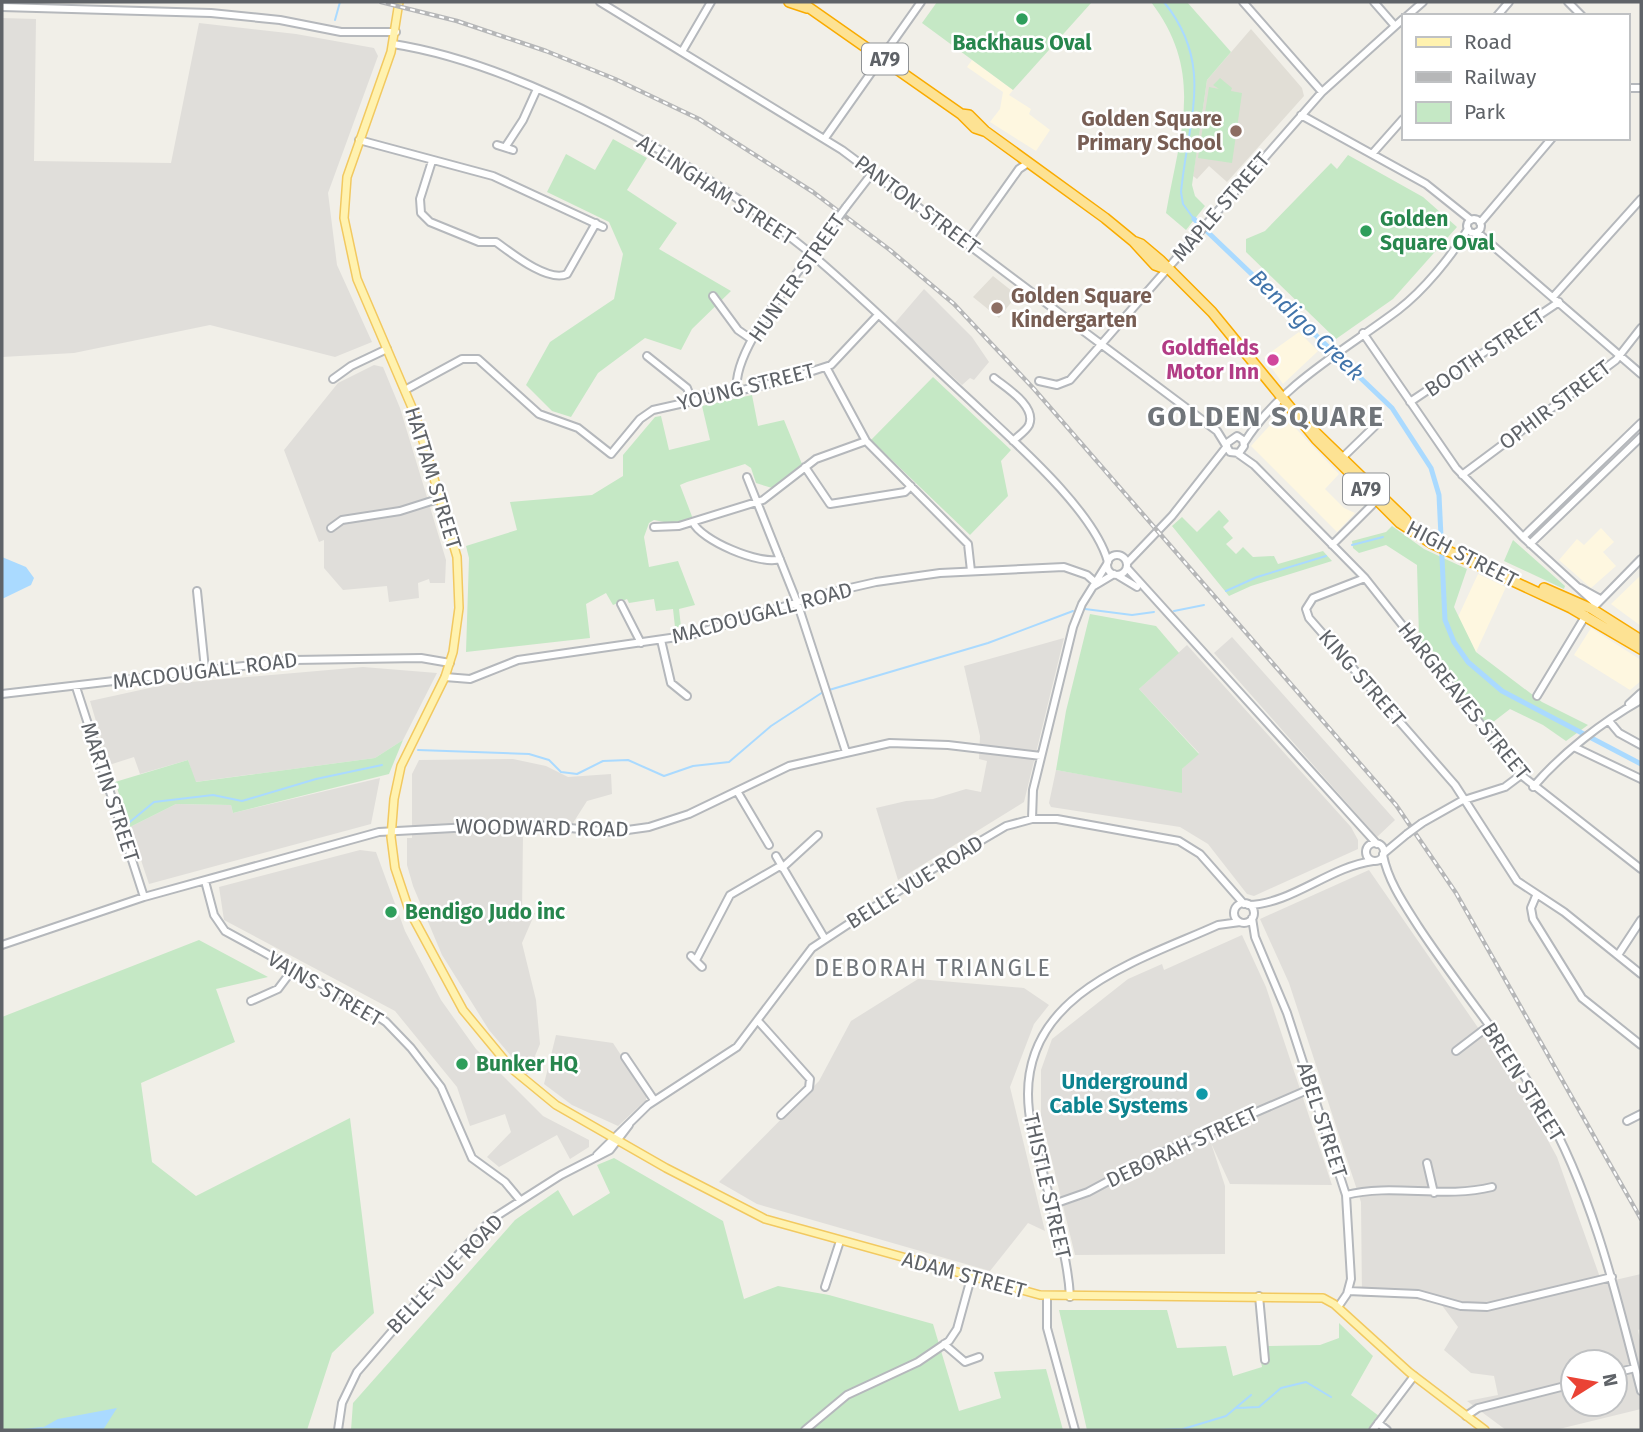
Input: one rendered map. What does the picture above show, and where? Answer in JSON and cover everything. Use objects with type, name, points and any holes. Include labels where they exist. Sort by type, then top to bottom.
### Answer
[{"type":"highway","name":"HIGH STREET","points":[[789,2],[804,5],[961,114],[979,122],[985,131],[1133,241],[1155,265],[1166,269],[1220,320],[1282,399],[1343,457],[1379,498]]},
{"type":"highway","name":"HIGH STREET","points":[[1308,426],[1316,439],[1379,498],[1432,540],[1593,607],[1641,649]]},
{"type":"highway","name":"HIGH STREET","points":[[1447,547],[1593,607],[1641,639]]},
{"type":"main road","name":"HATTAM STREET","points":[[399,2],[393,44],[359,140],[344,192],[345,228],[357,279],[405,390],[441,498],[458,572],[458,616],[445,677],[401,766],[391,830],[395,867],[409,910],[441,973],[471,1021],[500,1057],[533,1087],[577,1119],[616,1140]]},
{"type":"main road","name":"ADAM STREET","points":[[616,1140],[759,1217],[971,1278],[1047,1296],[1319,1297],[1338,1307]]},
{"type":"main road","points":[[1338,1307],[1414,1376],[1486,1430]]},
{"type":"street","name":"PANTON STREET","points":[[600,2],[825,138],[873,172],[1217,431],[1235,453]]},
{"type":"street","points":[[683,50],[711,2]]},
{"type":"street","points":[[825,138],[921,2]]},
{"type":"street","points":[[1243,2],[1322,92]]},
{"type":"street","points":[[1374,2],[1395,26]]},
{"type":"street","name":"MAPLE STREET","points":[[1409,14],[1423,2]]},
{"type":"street","points":[[2,7],[211,13],[279,20],[341,32],[396,33]]},
{"type":"street","name":"MAPLE STREET","points":[[1039,381],[1053,385],[1065,384],[1322,92],[1402,20]]},
{"type":"street","name":"ALLINGHAM STREET","points":[[393,44],[470,64],[537,89],[606,122],[669,157],[757,213],[813,255],[1013,441],[1073,505],[1101,542],[1127,566]]},
{"type":"street","points":[[506,146],[523,120],[537,89]]},
{"type":"street","points":[[1301,115],[1426,184],[1641,374]]},
{"type":"street","points":[[1372,154],[1402,120]]},
{"type":"street","points":[[359,140],[493,176],[599,225],[569,271],[561,277],[508,254],[493,241],[479,242],[430,222],[421,213],[420,199],[432,160]]},
{"type":"street","points":[[1217,461],[1235,453],[1254,427],[1282,399],[1329,359],[1410,299],[1550,140]]},
{"type":"street","points":[[497,145],[513,150]]},
{"type":"street","points":[[967,242],[1019,169],[1028,163]]},
{"type":"street","name":"HUNTER STREET","points":[[737,390],[737,377],[751,339],[873,172]]},
{"type":"street","name":"BOOTH STREET","points":[[1410,402],[1556,300],[1641,199]]},
{"type":"street","points":[[713,296],[732,322],[751,339]]},
{"type":"street","name":"YOUNG STREET","points":[[405,390],[460,360],[474,357],[486,363],[540,414],[578,428],[611,454],[648,413],[737,390],[782,382],[826,367],[836,361],[877,315]]},
{"type":"street","name":"OPHIR STREET","points":[[1462,475],[1619,357],[1641,328]]},
{"type":"street","points":[[1363,333],[1462,475],[1593,607]]},
{"type":"street","points":[[333,379],[348,364],[387,349]]},
{"type":"street","points":[[647,356],[687,388],[692,401]]},
{"type":"street","points":[[826,367],[866,441],[968,544],[971,571]]},
{"type":"street","points":[[994,378],[1017,396],[1029,416],[1027,427],[1013,441]]},
{"type":"street","points":[[1343,457],[1379,422]]},
{"type":"street","points":[[1523,537],[1641,423]]},
{"type":"street","points":[[1096,584],[1127,566],[1144,542],[1172,516],[1227,445],[1236,436],[1254,427]]},
{"type":"street","name":"PANTON STREET","points":[[1217,431],[1236,436]]},
{"type":"street","points":[[1236,436],[1244,444],[1254,465]]},
{"type":"street","points":[[1530,544],[1641,436]]},
{"type":"street","points":[[654,527],[674,527],[756,502],[770,496],[820,457],[866,441]]},
{"type":"street","points":[[1235,453],[1254,465],[1332,545],[1379,498]]},
{"type":"street","points":[[806,467],[830,504],[905,492],[911,486]]},
{"type":"street","points":[[747,477],[797,602],[846,752]]},
{"type":"street","points":[[331,528],[342,520],[394,512],[441,498]]},
{"type":"street","points":[[693,522],[699,533],[730,549],[771,561],[780,559]]},
{"type":"street","name":"ALLINGHAM STREET","points":[[1101,542],[1107,563],[1115,574]]},
{"type":"street","points":[[1144,542],[1107,563],[1082,604],[1071,635],[1041,756],[1032,798],[1032,819],[1070,820],[1171,838],[1200,853],[1246,904],[1253,917],[1273,901],[1352,865],[1373,861],[1383,855],[1395,841],[1422,823],[1464,800],[1505,787],[1521,775]]},
{"type":"street","name":"HARGREAVES STREET","points":[[1332,545],[1365,578],[1521,775],[1641,869]]},
{"type":"street","points":[[1537,695],[1593,607],[1641,559]]},
{"type":"street","points":[[1127,566],[1148,594],[1282,739],[1362,831],[1377,844]]},
{"type":"street","name":"MACDOUGALL ROAD","points":[[445,677],[470,679],[518,660],[699,632],[797,602],[876,582],[971,571],[1058,567],[1082,574],[1096,584]]},
{"type":"street","points":[[1115,574],[1148,594]]},
{"type":"street","name":"KING STREET","points":[[1365,578],[1313,598],[1307,606],[1307,615],[1464,800]]},
{"type":"street","points":[[1571,600],[1577,588]]},
{"type":"street","points":[[197,591],[205,669]]},
{"type":"street","points":[[621,604],[641,643]]},
{"type":"street","points":[[661,640],[671,683],[687,696]]},
{"type":"street","name":"MACDOUGALL ROAD","points":[[2,694],[205,669],[342,657],[427,658],[450,663]]},
{"type":"street","name":"MARTIN STREET","points":[[76,687],[144,897]]},
{"type":"street","points":[[1533,787],[1641,693]]},
{"type":"street","points":[[1620,712],[1641,700]]},
{"type":"street","points":[[1609,720],[1619,733],[1641,745]]},
{"type":"street","name":"WOODWARD ROAD","points":[[2,945],[144,897],[391,830],[541,824],[621,832],[672,821],[789,766],[846,752],[910,742],[1041,756]]},
{"type":"street","points":[[1576,747],[1641,779]]},
{"type":"street","points":[[737,791],[769,845]]},
{"type":"street","points":[[1464,800],[1512,876],[1536,896],[1564,912],[1641,974]]},
{"type":"street","name":"BELLE VUE ROAD","points":[[338,1430],[348,1386],[371,1353],[492,1219],[597,1155],[616,1140],[631,1121],[654,1100],[729,1053],[759,1022],[800,960],[825,939],[989,835],[1032,819]]},
{"type":"street","points":[[1362,831],[1366,850]]},
{"type":"street","points":[[702,967],[694,958],[730,895],[781,867],[818,835]]},
{"type":"street","points":[[1352,865],[1366,850],[1377,844],[1395,841]]},
{"type":"street","name":"BREEN STREET","points":[[1377,844],[1388,874],[1434,950],[1490,1026],[1555,1129],[1591,1214],[1612,1277],[1641,1391]]},
{"type":"street","name":"BREEN STREET","points":[[1366,850],[1373,861],[1388,874]]},
{"type":"street","points":[[776,856],[825,939]]},
{"type":"street","name":"VAINS STREET","points":[[205,880],[214,915],[225,931],[364,1007],[395,1031],[441,1087],[472,1158],[505,1182],[520,1200]]},
{"type":"street","points":[[1226,882],[1236,909],[1236,918],[1241,922]]},
{"type":"street","points":[[1536,896],[1531,908],[1533,919],[1576,991],[1595,1011],[1641,1045]]},
{"type":"street","points":[[1246,904],[1273,901]]},
{"type":"street","name":"THISTLE STREET","points":[[1070,1297],[1028,1102],[1031,1065],[1044,1032],[1062,1007],[1088,986],[1218,925],[1246,904]]},
{"type":"street","name":"THISTLE STREET","points":[[1218,925],[1241,922],[1253,917]]},
{"type":"street","name":"ABEL STREET","points":[[1253,917],[1255,937],[1279,992],[1346,1195],[1351,1238],[1348,1291],[1338,1307]]},
{"type":"street","points":[[1618,955],[1641,920]]},
{"type":"street","name":"ABEL STREET","points":[[1241,922],[1255,937]]},
{"type":"street","points":[[251,1001],[278,989],[293,969]]},
{"type":"street","points":[[759,1022],[810,1079],[808,1088],[781,1115]]},
{"type":"street","points":[[1456,1051],[1490,1026]]},
{"type":"street","points":[[625,1056],[654,1100]]},
{"type":"street","name":"DEBORAH STREET","points":[[1051,1205],[1088,1192],[1157,1155],[1312,1087]]},
{"type":"street","points":[[1627,1121],[1641,1114]]},
{"type":"street","points":[[1427,1163],[1434,1193]]},
{"type":"street","points":[[1346,1195],[1363,1192],[1434,1193],[1492,1187]]},
{"type":"street","points":[[825,1287],[840,1241]]},
{"type":"street","points":[[1348,1291],[1414,1293],[1461,1306],[1488,1307],[1612,1277]]},
{"type":"street","points":[[805,1430],[847,1395],[918,1362],[944,1345],[956,1334],[971,1278]]},
{"type":"street","points":[[1047,1296],[1047,1328],[1076,1430]]},
{"type":"street","points":[[1259,1296],[1265,1360]]},
{"type":"street","points":[[944,1345],[965,1362],[975,1361],[979,1357]]},
{"type":"street","points":[[1629,1370],[1635,1368]]},
{"type":"street","points":[[1373,1430],[1414,1376]]},
{"type":"street","points":[[1466,1416],[1478,1408],[1559,1388]]},
{"type":"street","points":[[1378,1423],[1387,1430]]},
{"type":"shaded area","points":[[2,18],[36,19],[34,161],[171,163],[199,23],[296,34],[374,48],[378,56],[328,193],[337,265],[372,342],[335,357],[210,325],[74,353],[2,357]]},
{"type":"shaded area","name":"Golden Square Primary School","points":[[1251,29],[1302,88],[1304,96],[1227,182],[1209,166],[1197,179],[1193,176],[1207,80]]},
{"type":"shaded area","points":[[972,60],[1013,90],[1009,95],[1031,109],[1029,114],[1050,130],[1036,151],[990,122],[1000,109],[1003,92],[967,67]]},
{"type":"shaded area","name":"Golden Square Kindergarten","points":[[993,276],[1017,295],[999,318],[973,297]]},
{"type":"shaded area","points":[[924,289],[972,337],[989,362],[974,380],[970,378],[962,385],[894,324]]},
{"type":"shaded area","points":[[1299,332],[1318,351],[1283,384],[1264,357]]},
{"type":"shaded area","points":[[374,365],[383,367],[400,408],[446,560],[445,583],[430,583],[429,579],[418,583],[419,598],[389,602],[387,586],[343,590],[324,568],[324,540],[319,542],[284,450],[338,383]]},
{"type":"shaded area","points":[[1281,413],[1339,474],[1325,489],[1344,508],[1355,513],[1337,532],[1251,446]]},
{"type":"shaded area","points":[[1601,528],[1614,542],[1603,552],[1616,566],[1591,588],[1559,560],[1577,539],[1584,545]]},
{"type":"shaded area","points":[[1478,574],[1506,587],[1476,652],[1458,617]]},
{"type":"shaded area","points":[[1641,575],[1641,626],[1611,604]]},
{"type":"shaded area","points":[[1591,628],[1641,660],[1641,681],[1630,690],[1574,655]]},
{"type":"shaded area","points":[[1232,637],[1395,820],[1377,837],[1214,653]]},
{"type":"shaded area","points":[[1064,638],[1024,802],[898,880],[876,808],[906,801],[933,799],[966,789],[981,792],[987,761],[979,759],[980,736],[964,666]]},
{"type":"shaded area","points":[[1187,645],[1351,827],[1358,840],[1358,849],[1254,896],[1247,894],[1208,844],[1180,827],[1051,807],[1049,803],[1056,770],[1182,792],[1182,769],[1199,753],[1139,689]]},
{"type":"shaded area","points":[[363,667],[437,673],[403,740],[375,758],[195,782],[188,760],[140,774],[134,757],[109,765],[90,701],[168,684]]},
{"type":"shaded area","points":[[513,759],[546,766],[568,777],[611,774],[612,794],[587,801],[566,834],[523,834],[522,914],[535,913],[522,943],[536,1000],[540,1044],[527,1075],[489,1030],[442,955],[407,865],[407,838],[412,838],[412,774],[419,760]]},
{"type":"shaded area","points":[[380,778],[371,824],[149,884],[130,827],[176,804],[231,805],[233,813]]},
{"type":"shaded area","points":[[360,850],[376,852],[405,931],[441,1000],[476,1049],[543,1116],[589,1140],[589,1147],[570,1159],[557,1135],[499,1167],[487,1157],[511,1132],[505,1114],[470,1126],[457,1087],[395,1011],[224,920],[219,887]]},
{"type":"shaded area","points":[[1369,870],[1517,1084],[1557,1157],[1602,1283],[1641,1274],[1641,1329],[1638,1330],[1641,1345],[1641,1409],[1629,1412],[1629,1348],[1559,1348],[1559,1418],[1604,1418],[1555,1430],[1506,1430],[1467,1401],[1498,1395],[1494,1376],[1471,1373],[1444,1350],[1458,1327],[1441,1304],[1405,1297],[1362,1297],[1361,1202],[1289,983],[1260,919]]},
{"type":"shaded area","points":[[1242,935],[1266,987],[1332,1185],[1230,1184],[1211,1143],[1225,1186],[1225,1254],[1075,1255],[1041,1116],[1041,1070],[1052,1039],[1128,979],[1162,964],[1164,970]]},
{"type":"shaded area","points":[[918,979],[1024,988],[1049,1005],[1034,1024],[1010,1087],[1045,1231],[1028,1223],[990,1271],[757,1204],[719,1182],[819,1081],[851,1021]]},
{"type":"shaded area","points":[[556,1035],[613,1043],[646,1093],[646,1100],[618,1126],[572,1105],[544,1084]]},
{"type":"green space","points":[[937,2],[1092,2],[1013,90],[922,23]]},
{"type":"green space","points":[[1151,2],[1187,2],[1231,52],[1207,80],[1192,185],[1195,196],[1205,206],[1186,230],[1166,213],[1182,130],[1183,79],[1178,54],[1168,28]]},
{"type":"green space","points":[[1220,78],[1232,88],[1231,91],[1242,93],[1232,163],[1198,158],[1209,87],[1219,89],[1213,85]]},
{"type":"green space","points":[[613,139],[647,158],[627,190],[677,223],[659,249],[731,291],[692,329],[681,350],[645,338],[598,373],[571,417],[552,411],[526,385],[550,342],[614,299],[623,254],[609,222],[547,192],[566,154],[595,170]]},
{"type":"green space","points":[[1348,155],[1423,197],[1457,227],[1393,299],[1336,339],[1246,252],[1246,239],[1265,231],[1331,163],[1337,169]]},
{"type":"green space","points":[[933,377],[1011,450],[1001,461],[1008,496],[970,535],[871,440]]},
{"type":"green space","points":[[752,395],[758,426],[784,420],[802,464],[772,488],[756,483],[751,468],[745,464],[687,482],[680,485],[693,519],[674,524],[654,520],[649,523],[644,537],[649,567],[678,561],[695,605],[679,609],[681,627],[675,627],[673,609],[656,611],[654,599],[629,603],[627,599],[613,605],[606,593],[586,604],[590,638],[466,652],[469,558],[466,546],[517,530],[510,502],[592,495],[623,476],[623,455],[655,417],[661,416],[669,450],[710,440],[702,406]]},
{"type":"green space","points":[[1219,510],[1229,521],[1223,527],[1233,538],[1226,544],[1236,554],[1243,547],[1253,557],[1274,556],[1278,564],[1323,551],[1332,561],[1251,586],[1229,596],[1172,526],[1182,517],[1197,532]]},
{"type":"green space","points":[[1392,526],[1424,549],[1467,569],[1454,607],[1476,652],[1542,702],[1588,725],[1566,741],[1543,725],[1510,709],[1488,726],[1419,638],[1417,565],[1386,545],[1359,553],[1353,548],[1352,541],[1386,532]]},
{"type":"green space","points":[[1513,540],[1565,586],[1564,589],[1504,561]]},
{"type":"green space","points":[[1090,614],[1156,626],[1179,653],[1139,689],[1199,754],[1182,769],[1182,793],[1056,770],[1066,711]]},
{"type":"green space","points":[[403,740],[389,774],[233,813],[231,805],[176,804],[130,827],[115,782],[188,760],[196,782],[375,758]]},
{"type":"green space","points":[[199,940],[268,977],[216,989],[235,1042],[141,1083],[152,1162],[196,1196],[350,1118],[374,1313],[332,1353],[307,1430],[2,1430],[2,1017]]},
{"type":"green space","points":[[614,1158],[723,1221],[744,1299],[778,1286],[829,1295],[933,1324],[959,1411],[1001,1398],[994,1372],[1046,1369],[1063,1430],[351,1430],[353,1403],[515,1220],[558,1190],[573,1216],[610,1193],[597,1165]]},
{"type":"green space","points":[[1059,1310],[1167,1310],[1177,1348],[1226,1346],[1233,1376],[1262,1367],[1261,1362],[1270,1360],[1267,1346],[1320,1345],[1339,1338],[1339,1323],[1373,1356],[1351,1395],[1379,1416],[1367,1430],[1087,1430]]},
{"type":"water","points":[[2,557],[26,567],[34,578],[31,585],[2,599]]},
{"type":"water","points":[[117,1408],[103,1430],[42,1428],[58,1419]]},
{"type":"waterway","points":[[335,20],[340,2]]},
{"type":"waterway","name":"Bendigo Creek","points":[[1164,2],[1180,25],[1194,71],[1192,116],[1181,192],[1183,204],[1194,219]]},
{"type":"waterway","name":"Bendigo Creek","points":[[1194,219],[1392,408],[1431,468],[1439,495],[1445,620],[1454,642],[1468,662],[1502,691],[1641,764]]},
{"type":"waterway","points":[[1352,545],[1383,537]]},
{"type":"waterway","points":[[1226,591],[1257,577],[1326,556]]},
{"type":"waterway","points":[[1174,611],[1204,605]]},
{"type":"waterway","points":[[1085,609],[1132,615],[1154,612]]},
{"type":"waterway","points":[[829,690],[988,643],[1073,611]]},
{"type":"waterway","points":[[418,750],[529,754],[549,760],[561,772],[577,774],[603,761],[628,760],[664,776],[693,766],[729,762],[771,726],[823,692]]},
{"type":"waterway","points":[[125,826],[154,802],[213,795],[242,801],[316,779],[382,765]]},
{"type":"waterway","points":[[1237,1408],[1259,1407],[1281,1388],[1306,1382],[1331,1397]]},
{"type":"waterway","points":[[1158,1430],[1183,1429],[1226,1416],[1251,1395]]},
{"type":"waterway","points":[[23,1430],[42,1428]]},
{"type":"railway","points":[[381,2],[457,21],[546,51],[615,79],[699,119],[813,192],[890,250],[954,304],[1034,389],[1396,805],[1456,893],[1641,1219]]},
{"type":"place","name":"Backhaus Oval","points":[[1022,19]]},
{"type":"place","name":"Golden Square Primary School","points":[[1236,131]]},
{"type":"place","name":"Golden Square Oval","points":[[1366,231]]},
{"type":"place","name":"Golden Square Kindergarten","points":[[997,308]]},
{"type":"place","name":"Goldfields Motor Inn","points":[[1273,360]]},
{"type":"place","name":"Bendigo Judo inc","points":[[391,912]]},
{"type":"place","name":"Bunker HQ","points":[[462,1064]]},
{"type":"place","name":"Underground Cable Systems","points":[[1202,1094]]},
{"type":"district","name":"GOLDEN SQUARE","points":[[1266,416]]},
{"type":"district","name":"DEBORAH TRIANGLE","points":[[933,968]]}]
